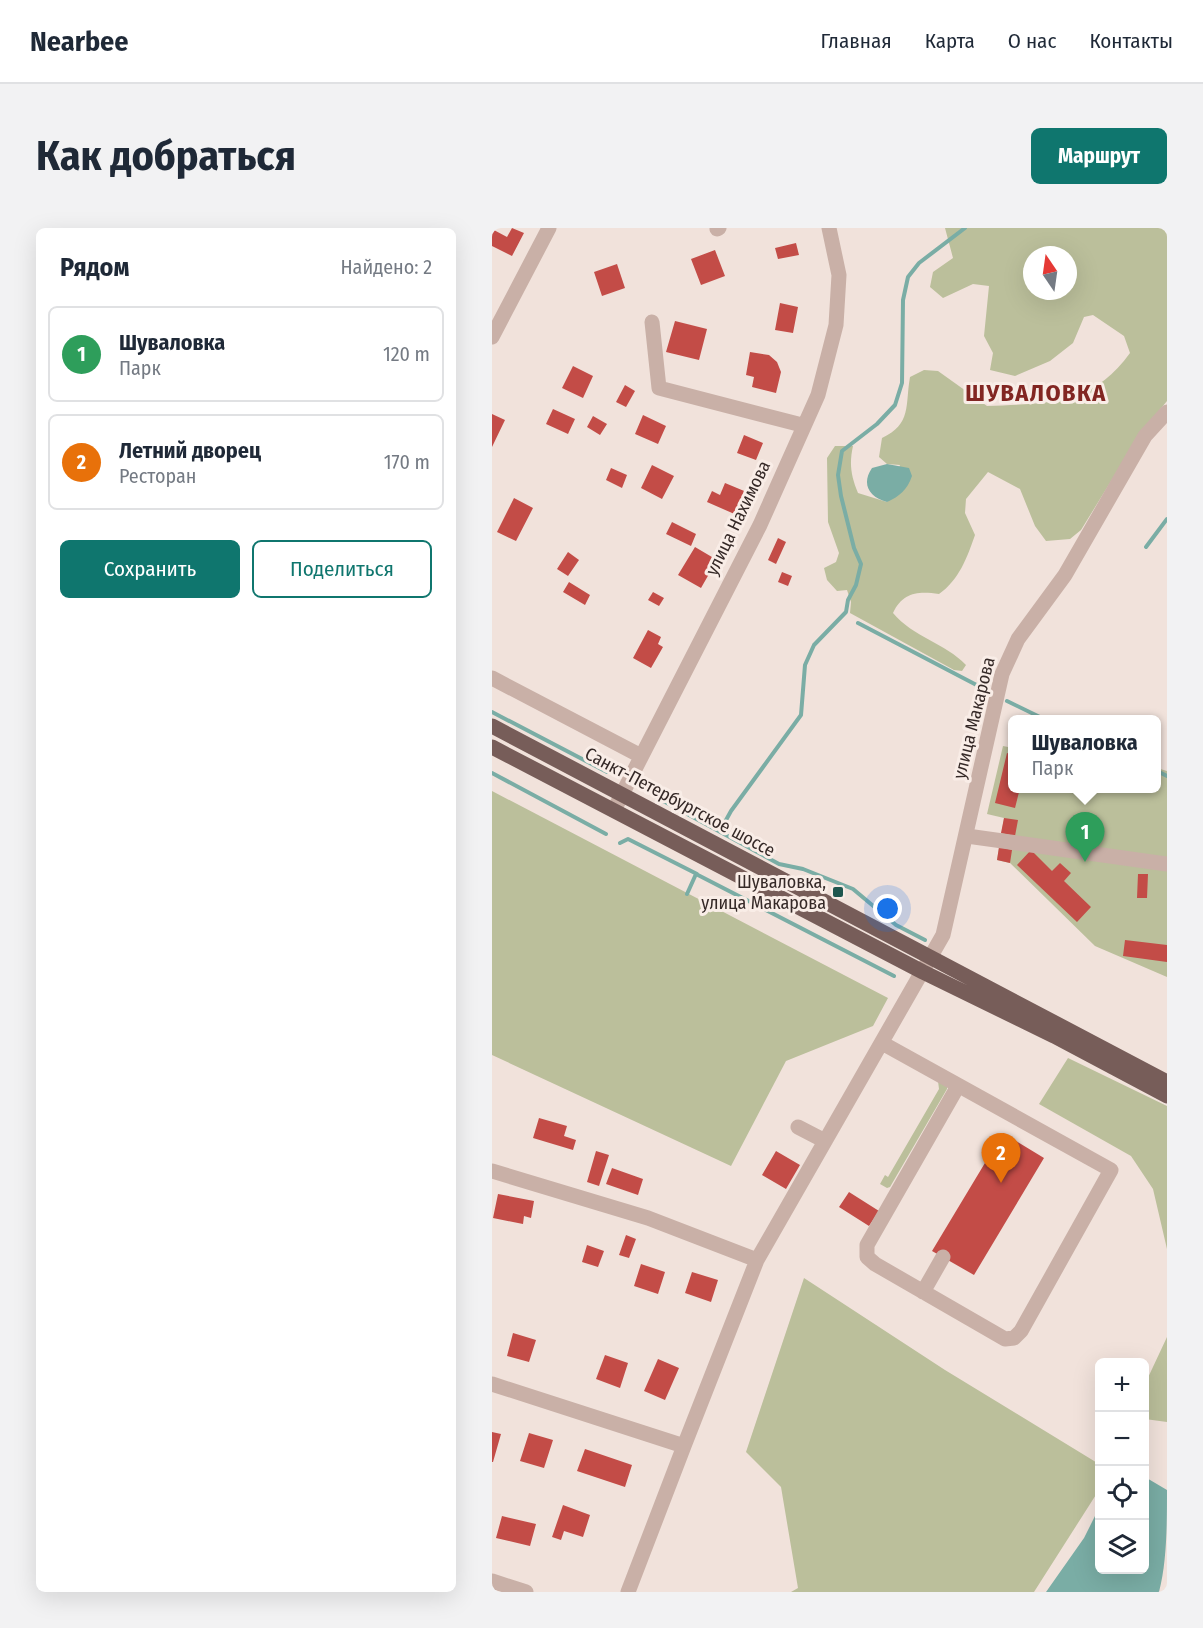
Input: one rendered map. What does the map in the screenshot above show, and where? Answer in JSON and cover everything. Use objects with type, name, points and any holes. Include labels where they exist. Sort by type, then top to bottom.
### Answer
[{"type":"main road","name":"Санкт-Петербургское шоссе","points":[[492,726],[1167,1082]]},
{"type":"main road","name":"Санкт-Петербургское шоссе","points":[[492,747],[923,972],[1054,1036],[1167,1096]]},
{"type":"street","points":[[492,337],[549,228]]},
{"type":"street","name":"улица Нахимова","points":[[614,810],[760,525],[802,425],[818,395],[836,326],[839,275],[829,228]]},
{"type":"street","points":[[652,322],[659,388],[802,425]]},
{"type":"street","name":"улица Макарова","points":[[628,1592],[757,1260],[942,935],[967,837],[1002,674],[1009,656],[1018,639],[1065,575],[1145,436],[1167,412]]},
{"type":"street","points":[[492,678],[641,756]]},
{"type":"street","points":[[967,837],[1167,864]]},
{"type":"street","points":[[882,1043],[1111,1170],[1021,1331],[1014,1338],[1005,1339],[875,1264],[867,1257],[867,1245],[958,1086]]},
{"type":"street","points":[[798,1127],[825,1141]]},
{"type":"street","points":[[492,1171],[648,1218],[757,1260]]},
{"type":"street","points":[[923,1292],[943,1257]]},
{"type":"street","points":[[492,1384],[684,1446]]},
{"type":"street","points":[[492,1581],[526,1592]]},
{"type":"green space","points":[[945,228],[1167,228],[1167,401],[1140,434],[1081,530],[1070,539],[1046,541],[1035,526],[1020,489],[988,472],[966,499],[965,513],[975,535],[957,575],[939,594],[912,594],[901,601],[893,613],[910,628],[958,657],[966,665],[962,671],[954,670],[850,613],[851,602],[847,590],[837,591],[827,580],[824,568],[836,562],[839,553],[828,522],[827,458],[835,446],[853,446],[851,470],[858,493],[887,502],[900,465],[887,464],[879,457],[882,438],[892,433],[903,420],[910,377],[924,370],[938,371],[987,406],[1048,402],[1066,399],[1100,384],[1130,353],[1124,336],[1093,315],[1084,317],[1073,343],[1050,361],[1015,376],[990,370],[993,353],[984,336],[989,286],[973,284],[943,298],[930,287],[933,272],[953,258]]},
{"type":"green space","points":[[1003,746],[1008,747],[1008,793],[1161,793],[1161,769],[1167,771],[1167,977],[1095,946],[1010,863],[997,860],[1004,818],[987,814]]},
{"type":"green space","points":[[492,791],[888,998],[873,1026],[786,1061],[731,1166],[492,1055]]},
{"type":"green space","points":[[1068,1058],[1167,1106],[1167,1249],[1153,1189],[1131,1156],[1039,1104]]},
{"type":"green space","points":[[938,1081],[947,1086],[947,1089],[890,1187],[887,1188],[880,1184],[885,1175],[888,1177],[939,1089]]},
{"type":"green space","points":[[804,1278],[945,1370],[1095,1462],[1095,1496],[1034,1592],[791,1592],[798,1588],[781,1487],[746,1452]]},
{"type":"green space","points":[[1167,1337],[1167,1422],[1149,1420],[1149,1375]]},
{"type":"water","points":[[887,464],[909,468],[912,476],[902,492],[887,502],[871,493],[867,479],[872,468]]},
{"type":"water","points":[[1149,1479],[1167,1490],[1165,1555],[1159,1592],[1046,1592],[1084,1538],[1095,1516],[1095,1574],[1149,1574]]},
{"type":"building","points":[[512,228],[524,233],[512,256],[492,246],[492,229],[507,237]]},
{"type":"building","points":[[796,243],[799,255],[778,259],[775,248]]},
{"type":"building","points":[[715,250],[725,276],[701,285],[691,259]]},
{"type":"building","points":[[617,264],[625,288],[602,296],[594,272]]},
{"type":"building","points":[[780,303],[798,307],[793,333],[775,330]]},
{"type":"building","points":[[675,321],[707,329],[699,360],[666,352]]},
{"type":"building","points":[[750,352],[769,355],[777,362],[781,372],[776,393],[752,387],[754,377],[746,375]]},
{"type":"building","points":[[573,366],[593,376],[583,398],[562,388]]},
{"type":"building","points":[[625,385],[635,391],[626,407],[616,402]]},
{"type":"building","points":[[553,409],[575,419],[568,434],[546,424]]},
{"type":"building","points":[[492,414],[505,420],[492,447]]},
{"type":"building","points":[[643,415],[666,426],[658,444],[635,434]]},
{"type":"building","points":[[593,416],[607,424],[600,435],[587,427]]},
{"type":"building","points":[[744,435],[763,443],[756,460],[737,453]]},
{"type":"building","points":[[652,465],[674,476],[662,499],[641,488]]},
{"type":"building","points":[[611,468],[627,475],[622,488],[606,480]]},
{"type":"building","points":[[725,483],[749,493],[739,516],[707,502],[712,491],[720,495]]},
{"type":"building","points":[[514,498],[533,508],[516,541],[497,532]]},
{"type":"building","points":[[672,522],[696,534],[691,546],[666,534]]},
{"type":"building","points":[[778,538],[786,542],[776,564],[768,560]]},
{"type":"building","points":[[695,547],[717,560],[701,588],[678,575]]},
{"type":"building","points":[[568,552],[579,560],[568,576],[557,569]]},
{"type":"building","points":[[782,572],[792,576],[788,586],[778,582]]},
{"type":"building","points":[[569,582],[590,595],[585,605],[563,592]]},
{"type":"building","points":[[653,592],[664,598],[659,606],[648,600]]},
{"type":"building","points":[[648,630],[661,637],[658,644],[663,647],[651,668],[633,658]]},
{"type":"building","points":[[1007,753],[1008,793],[1019,793],[1015,808],[995,803]]},
{"type":"building","points":[[1004,818],[1018,820],[1015,836],[1001,833]]},
{"type":"building","points":[[999,847],[1012,850],[1010,863],[997,860]]},
{"type":"building","points":[[1031,850],[1052,871],[1060,863],[1071,873],[1064,881],[1091,907],[1077,922],[1017,865]]},
{"type":"building","points":[[1138,874],[1148,874],[1147,898],[1137,898]]},
{"type":"building","points":[[1125,940],[1167,945],[1167,962],[1123,956]]},
{"type":"building","points":[[539,1118],[567,1126],[564,1136],[576,1140],[573,1150],[533,1138]]},
{"type":"building","points":[[1003,1133],[1044,1158],[974,1275],[932,1251]]},
{"type":"building","points":[[596,1151],[609,1155],[599,1186],[587,1182]]},
{"type":"building","points":[[776,1151],[800,1165],[786,1189],[762,1175]]},
{"type":"building","points":[[612,1168],[643,1179],[638,1195],[606,1184]]},
{"type":"building","points":[[849,1192],[879,1211],[869,1226],[839,1207]]},
{"type":"building","points":[[498,1194],[534,1201],[531,1218],[524,1216],[523,1224],[493,1218]]},
{"type":"building","points":[[626,1235],[636,1239],[629,1258],[619,1255]]},
{"type":"building","points":[[587,1245],[604,1251],[598,1267],[582,1262]]},
{"type":"building","points":[[641,1264],[665,1272],[658,1294],[634,1286]]},
{"type":"building","points":[[692,1272],[718,1280],[711,1302],[685,1293]]},
{"type":"building","points":[[513,1333],[536,1340],[529,1362],[507,1356]]},
{"type":"building","points":[[605,1355],[628,1363],[620,1388],[596,1379]]},
{"type":"building","points":[[658,1359],[679,1368],[665,1400],[644,1391]]},
{"type":"building","points":[[492,1432],[501,1434],[493,1462],[492,1462]]},
{"type":"building","points":[[529,1433],[553,1440],[544,1468],[520,1461]]},
{"type":"building","points":[[585,1449],[632,1465],[625,1487],[577,1471]]},
{"type":"building","points":[[563,1505],[590,1515],[583,1537],[564,1531],[561,1540],[552,1537]]},
{"type":"building","points":[[502,1516],[536,1524],[530,1546],[496,1538]]},
{"type":"waterway","points":[[720,831],[731,811],[801,715],[805,665],[814,645],[846,612],[848,600],[856,585],[861,564],[854,548],[841,496],[838,475],[842,451],[877,424],[895,405],[902,383],[903,300],[908,277],[919,263],[965,228]]},
{"type":"waterway","points":[[1146,547],[1167,519]]},
{"type":"waterway","points":[[858,623],[988,691]]},
{"type":"waterway","points":[[1007,701],[1036,715]]},
{"type":"waterway","points":[[492,712],[607,772],[617,769]]},
{"type":"waterway","points":[[492,773],[606,834]]},
{"type":"waterway","points":[[1161,773],[1167,776]]},
{"type":"waterway","points":[[644,784],[654,792],[656,797],[779,864],[803,869],[853,889],[896,925],[925,940]]},
{"type":"waterway","points":[[620,843],[628,839],[697,874]]},
{"type":"waterway","points":[[687,894],[696,874],[894,976]]},
{"type":"place","name":"Шуваловка","points":[[1085,862]]},
{"type":"place","name":"Шуваловка, улица Макарова","points":[[838,892]]},
{"type":"place","name":"Летний дворец","points":[[1001,1183]]},
{"type":"district","name":"ШУВАЛОВКА","points":[[1036,393]]}]
